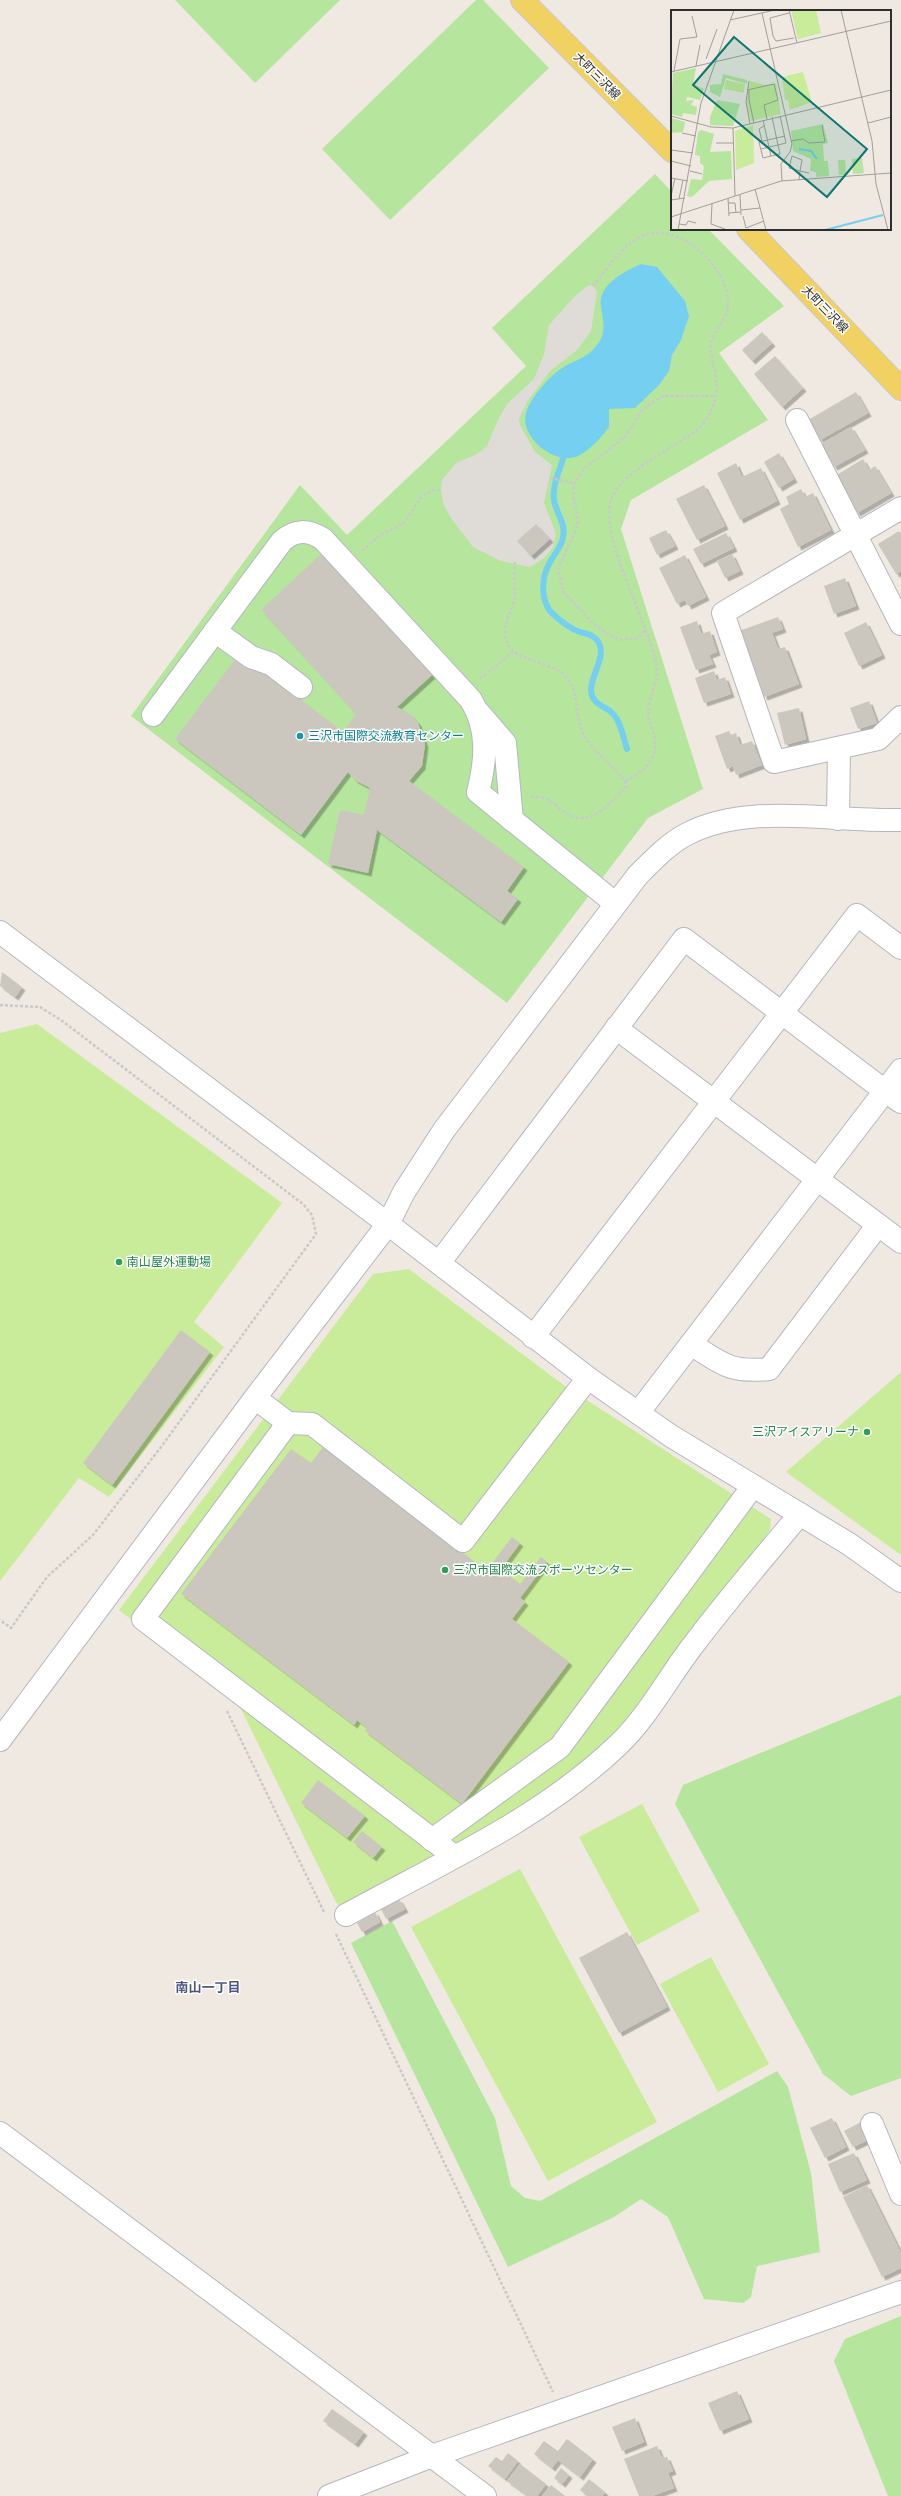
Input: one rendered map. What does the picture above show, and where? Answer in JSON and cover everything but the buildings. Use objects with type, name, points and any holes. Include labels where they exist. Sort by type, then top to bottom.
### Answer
[{"type":"main road","name":"大町三沢線","points":[[522,0],[671,151]]},
{"type":"main road","name":"大町三沢線","points":[[749,230],[901,389]]},
{"type":"street","points":[[797,420],[901,624]]},
{"type":"street","points":[[901,508],[856,536],[723,613],[774,762],[878,739],[901,717]]},
{"type":"street","points":[[153,716],[269,557],[289,536],[301,532],[310,532],[323,539],[465,693],[478,712],[505,743],[512,810]]},
{"type":"street","points":[[215,631],[251,657],[272,664],[301,687]]},
{"type":"street","points":[[478,712],[485,741],[486,755],[478,792],[512,810],[616,904]]},
{"type":"street","points":[[838,819],[839,748]]},
{"type":"street","points":[[0,1740],[255,1398],[388,1224],[404,1192],[444,1130],[638,875],[662,851],[686,835],[709,824],[736,818],[901,820]]},
{"type":"street","points":[[533,1337],[783,1014],[857,915],[901,948]]},
{"type":"street","points":[[0,932],[388,1224],[588,1378],[671,1436],[849,1544],[901,1581]]},
{"type":"street","points":[[439,1263],[684,939],[893,1097]]},
{"type":"street","points":[[616,1028],[901,1242]]},
{"type":"street","points":[[638,1413],[818,1180],[893,1097],[901,1070]]},
{"type":"street","points":[[691,1344],[728,1368],[747,1371],[769,1369],[878,1225]]},
{"type":"street","points":[[255,1398],[288,1423],[312,1424],[463,1541],[588,1378]]},
{"type":"street","points":[[288,1423],[143,1619],[454,1856]]},
{"type":"street","points":[[432,1840],[560,1747],[753,1486]]},
{"type":"street","points":[[335,1920],[454,1856],[560,1794],[620,1744],[694,1644],[800,1514]]},
{"type":"street","points":[[872,2124],[901,2194]]},
{"type":"street","points":[[0,2133],[485,2496]]},
{"type":"street","points":[[329,2496],[432,2456],[563,2412],[901,2292]]},
{"type":"path","points":[[593,286],[626,246],[645,235],[660,233],[678,238],[696,247],[718,271],[728,303],[727,312],[711,342],[716,379],[713,408],[699,429],[632,474],[621,484],[612,499],[608,512],[610,532],[645,631],[657,672],[649,702],[648,715],[655,740],[654,751],[649,765],[634,777],[625,781]]},
{"type":"path","points":[[645,631],[637,638],[622,640],[610,635],[594,625],[564,593],[558,569],[578,522],[572,493],[574,482],[584,469],[627,435],[641,412],[651,403],[664,396],[715,396]]},
{"type":"path","points":[[550,478],[574,482]]},
{"type":"path","points":[[347,565],[380,535],[403,524],[422,496],[434,490],[441,490]]},
{"type":"path","points":[[512,810],[538,796],[555,803],[567,815],[584,820],[594,816],[626,787],[625,781],[582,732],[578,703],[571,683],[564,675],[550,666],[518,654],[506,640],[504,628],[515,596],[515,562]]},
{"type":"path","points":[[465,693],[514,651]]},
{"type":"path","points":[[0,1005],[40,1007],[62,1020],[303,1204],[312,1215],[316,1234],[161,1447],[93,1535],[47,1577],[11,1628],[0,1620]]},
{"type":"path","points":[[227,1710],[335,1920],[563,2412]]},
{"type":"green space","points":[[175,0],[340,0],[255,83]]},
{"type":"green space","points":[[476,0],[483,0],[549,68],[390,220],[322,149]]},
{"type":"green space","points":[[655,174],[671,191],[671,230],[709,230],[784,306],[719,353],[768,420],[631,500],[621,529],[703,789],[648,818],[507,1003],[131,716],[300,485],[347,535],[526,366],[492,328]]},
{"type":"green space","name":"南山屋外運動場","points":[[37,1024],[282,1203],[194,1322],[224,1347],[109,1497],[79,1478],[0,1581],[0,1033]]},
{"type":"green space","name":"三沢市国際交流スポーツセンター","points":[[409,1269],[565,1386],[771,1519],[770,1530],[614,1740],[534,1803],[342,1907],[337,1904],[238,1703],[119,1610],[373,1274]]},
{"type":"green space","name":"三沢アイスアリーナ","points":[[901,1372],[901,1555],[786,1472]]},
{"type":"green space","points":[[901,1695],[901,2078],[851,2096],[823,2074],[675,1804],[683,1785]]},
{"type":"green space","points":[[642,1804],[700,1911],[637,1945],[579,1837]]},
{"type":"green space","points":[[520,1869],[657,2122],[548,2181],[411,1927]]},
{"type":"green space","points":[[392,1921],[495,2118],[511,2186],[525,2198],[540,2201],[777,2071],[788,2087],[811,2173],[820,2252],[757,2266],[751,2297],[743,2303],[704,2299],[668,2217],[641,2199],[614,2217],[508,2267],[351,1943]]},
{"type":"green space","points":[[711,1957],[769,2064],[718,2092],[660,1984]]},
{"type":"green space","points":[[901,2316],[901,2496],[888,2496],[834,2361],[845,2339]]},
{"type":"shaded area","points":[[589,285],[593,286],[597,291],[591,331],[577,350],[550,371],[527,402],[519,419],[520,425],[535,452],[552,465],[544,503],[556,534],[553,547],[544,558],[530,567],[501,561],[473,547],[451,518],[443,503],[441,490],[442,480],[456,463],[477,454],[487,446],[498,420],[507,404],[534,379],[544,354],[549,325],[575,296]]},
{"type":"water","points":[[641,264],[657,267],[685,301],[689,316],[681,340],[672,355],[669,371],[659,385],[635,408],[609,409],[609,427],[587,450],[578,456],[569,458],[559,457],[550,453],[533,440],[525,422],[526,413],[532,399],[555,373],[587,355],[594,349],[602,336],[603,331],[601,299],[603,292],[620,275]]},
{"type":"waterway","points":[[563,459],[556,479],[554,500],[564,532],[561,544],[545,575],[543,586],[544,597],[548,608],[559,620],[573,629],[591,635],[597,639],[601,648],[601,654],[593,678],[591,690],[593,698],[600,705],[610,711],[617,719],[627,749]]},
{"type":"place","name":"三沢市国際交流教育センター","points":[[300,736]]},
{"type":"place","name":"南山屋外運動場","points":[[119,1262]]},
{"type":"place","name":"三沢アイスアリーナ","points":[[867,1432]]},
{"type":"place","name":"三沢市国際交流スポーツセンター","points":[[445,1570]]},
{"type":"district","name":"南山一丁目","points":[[208,1987]]}]
